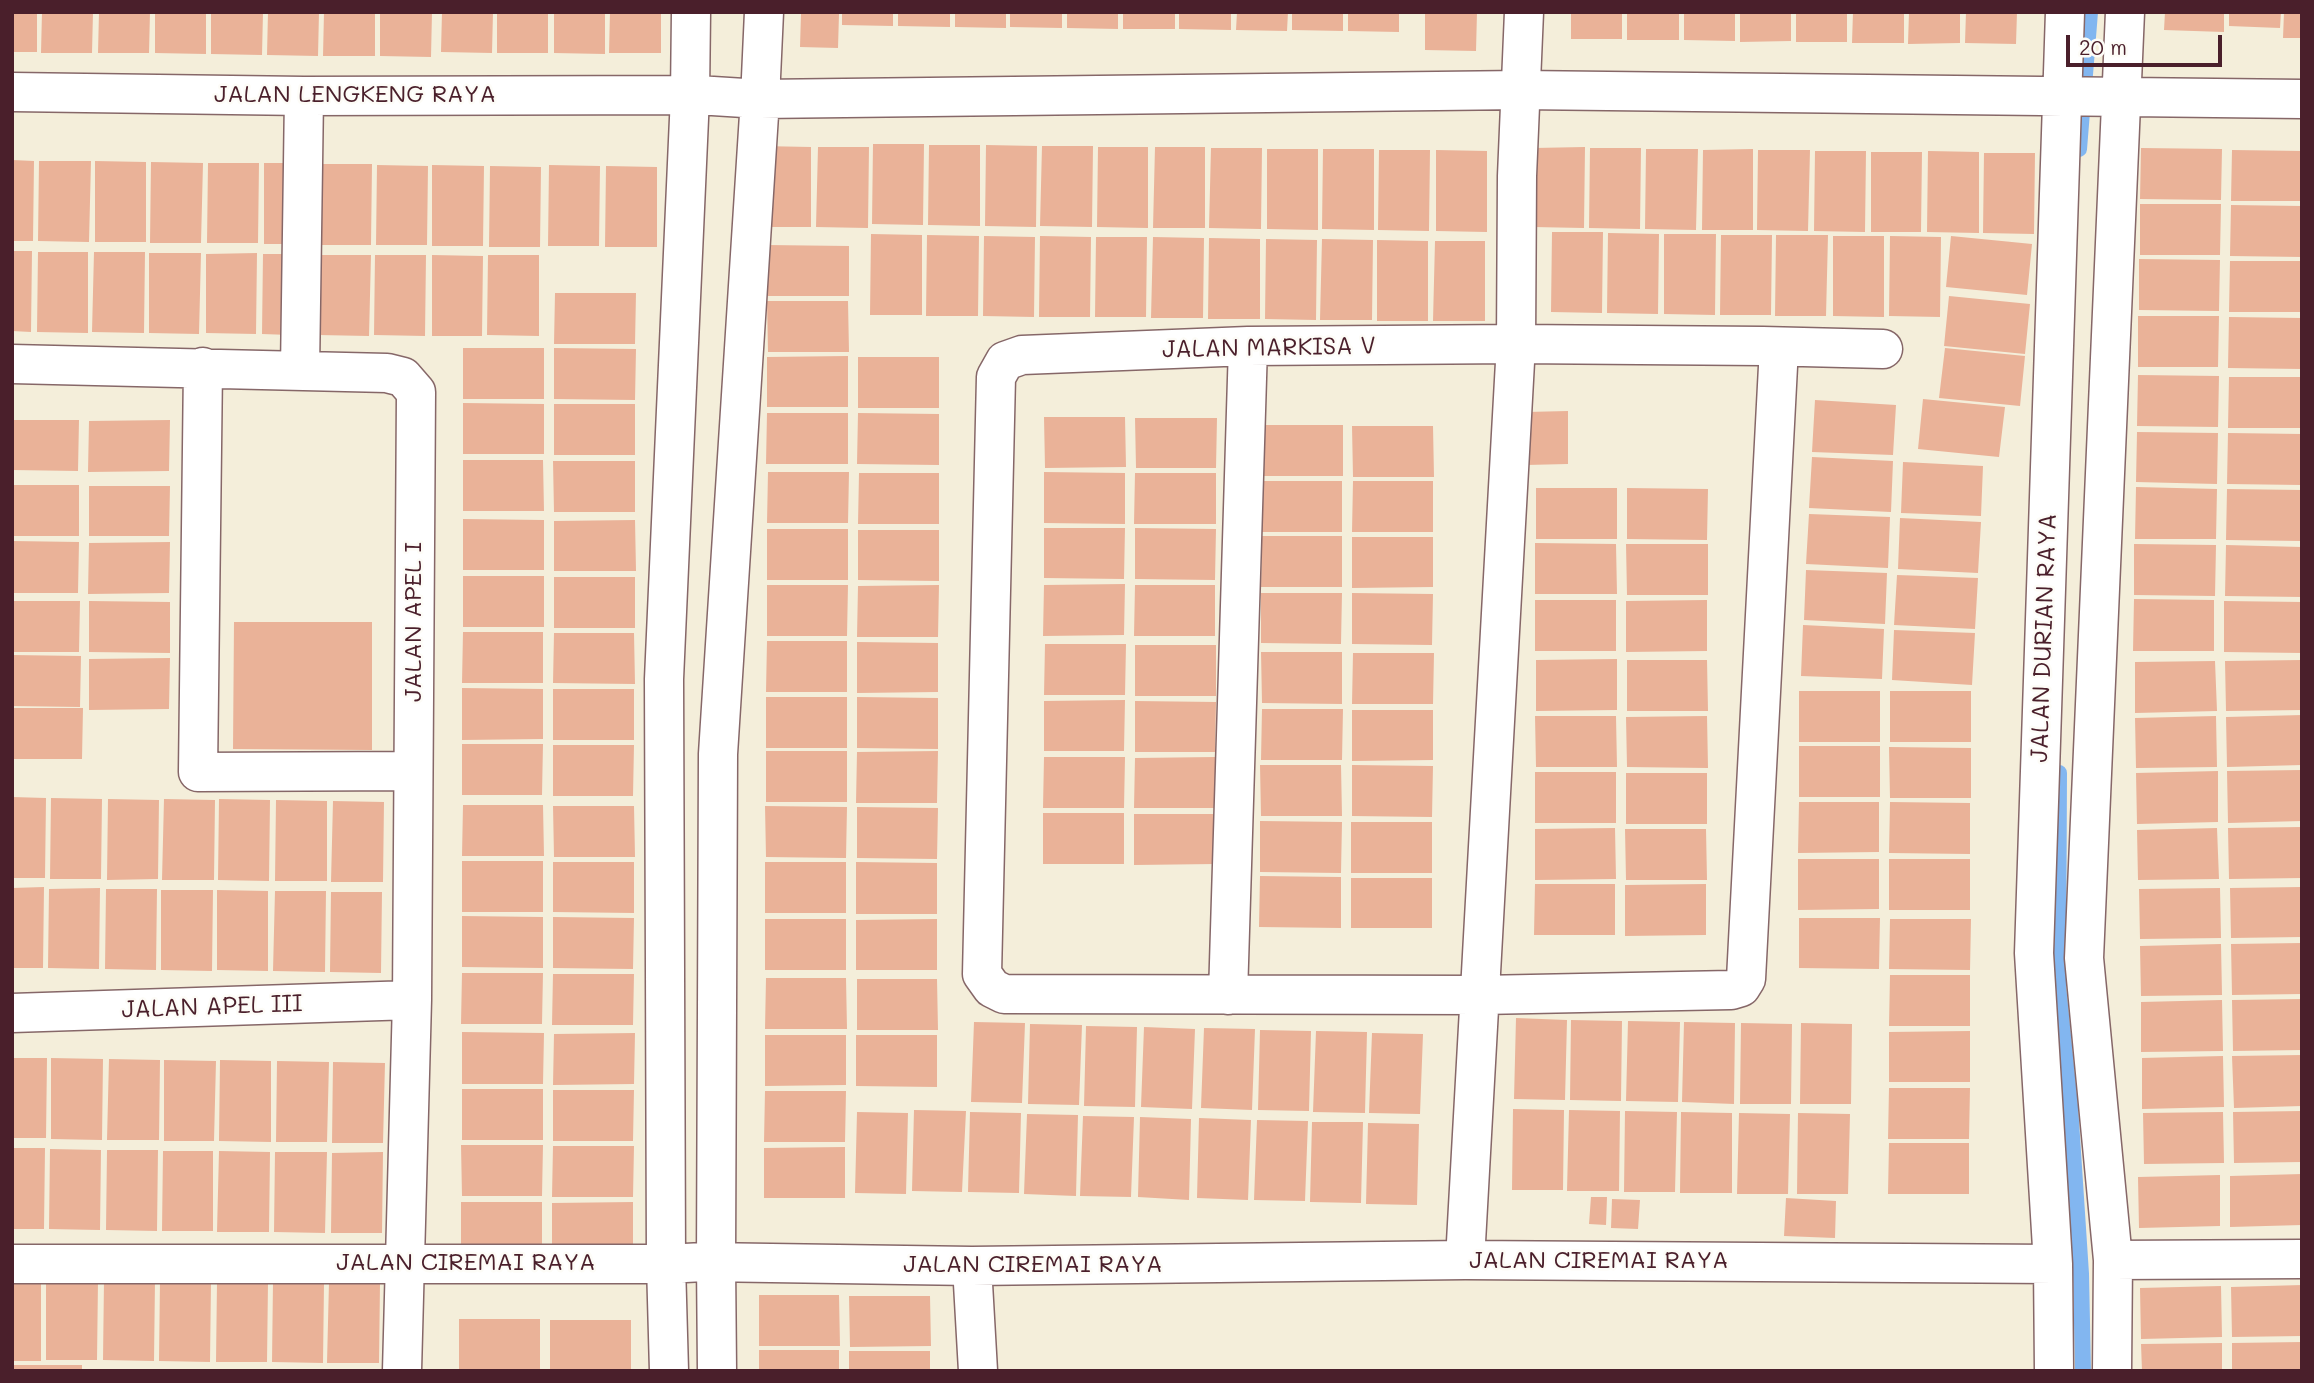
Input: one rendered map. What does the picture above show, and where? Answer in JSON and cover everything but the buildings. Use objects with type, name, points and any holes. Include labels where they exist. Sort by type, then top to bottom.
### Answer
[{"type":"street","points":[[669,1371],[690,1263],[718,754],[719,97],[691,12]]},
{"type":"street","points":[[717,1371],[690,1263],[664,680],[719,97],[764,12]]},
{"type":"street","points":[[1465,1260],[1516,344],[1517,176],[1524,12]]},
{"type":"street","name":"JALAN DURIAN RAYA","points":[[2054,1371],[2053,1264],[2034,953],[2091,98],[2065,12]]},
{"type":"street","points":[[2112,1371],[2113,1261],[2084,958],[2091,98],[2125,12]]},
{"type":"street","name":"JALAN LENGKENG RAYA","points":[[12,92],[719,97],[1521,90],[2302,99]]},
{"type":"street","points":[[300,370],[304,96]]},
{"type":"street","name":"JALAN MARKISA V","points":[[1228,995],[1004,994],[992,988],[982,974],[996,377],[1005,361],[1022,355],[1248,346],[1516,344],[1883,349]]},
{"type":"street","points":[[1248,346],[1228,995],[1481,995],[1741,988],[1746,979],[1779,347]]},
{"type":"street","name":"JALAN APEL I","points":[[12,364],[387,373],[403,377],[416,392],[412,1000],[402,1371]]},
{"type":"street","points":[[203,367],[198,772],[413,771]]},
{"type":"street","name":"JALAN APEL III","points":[[12,1013],[412,1000]]},
{"type":"street","points":[[2113,1261],[2302,1259]]},
{"type":"street","name":"JALAN CIREMAI RAYA","points":[[12,1264],[690,1263],[972,1266],[1465,1260],[2053,1264]]},
{"type":"street","points":[[972,1266],[978,1371]]},
{"type":"waterway","points":[[2079,149],[2090,12]]},
{"type":"waterway","points":[[2059,773],[2058,985],[2070,1106],[2081,1274],[2083,1371]]}]
